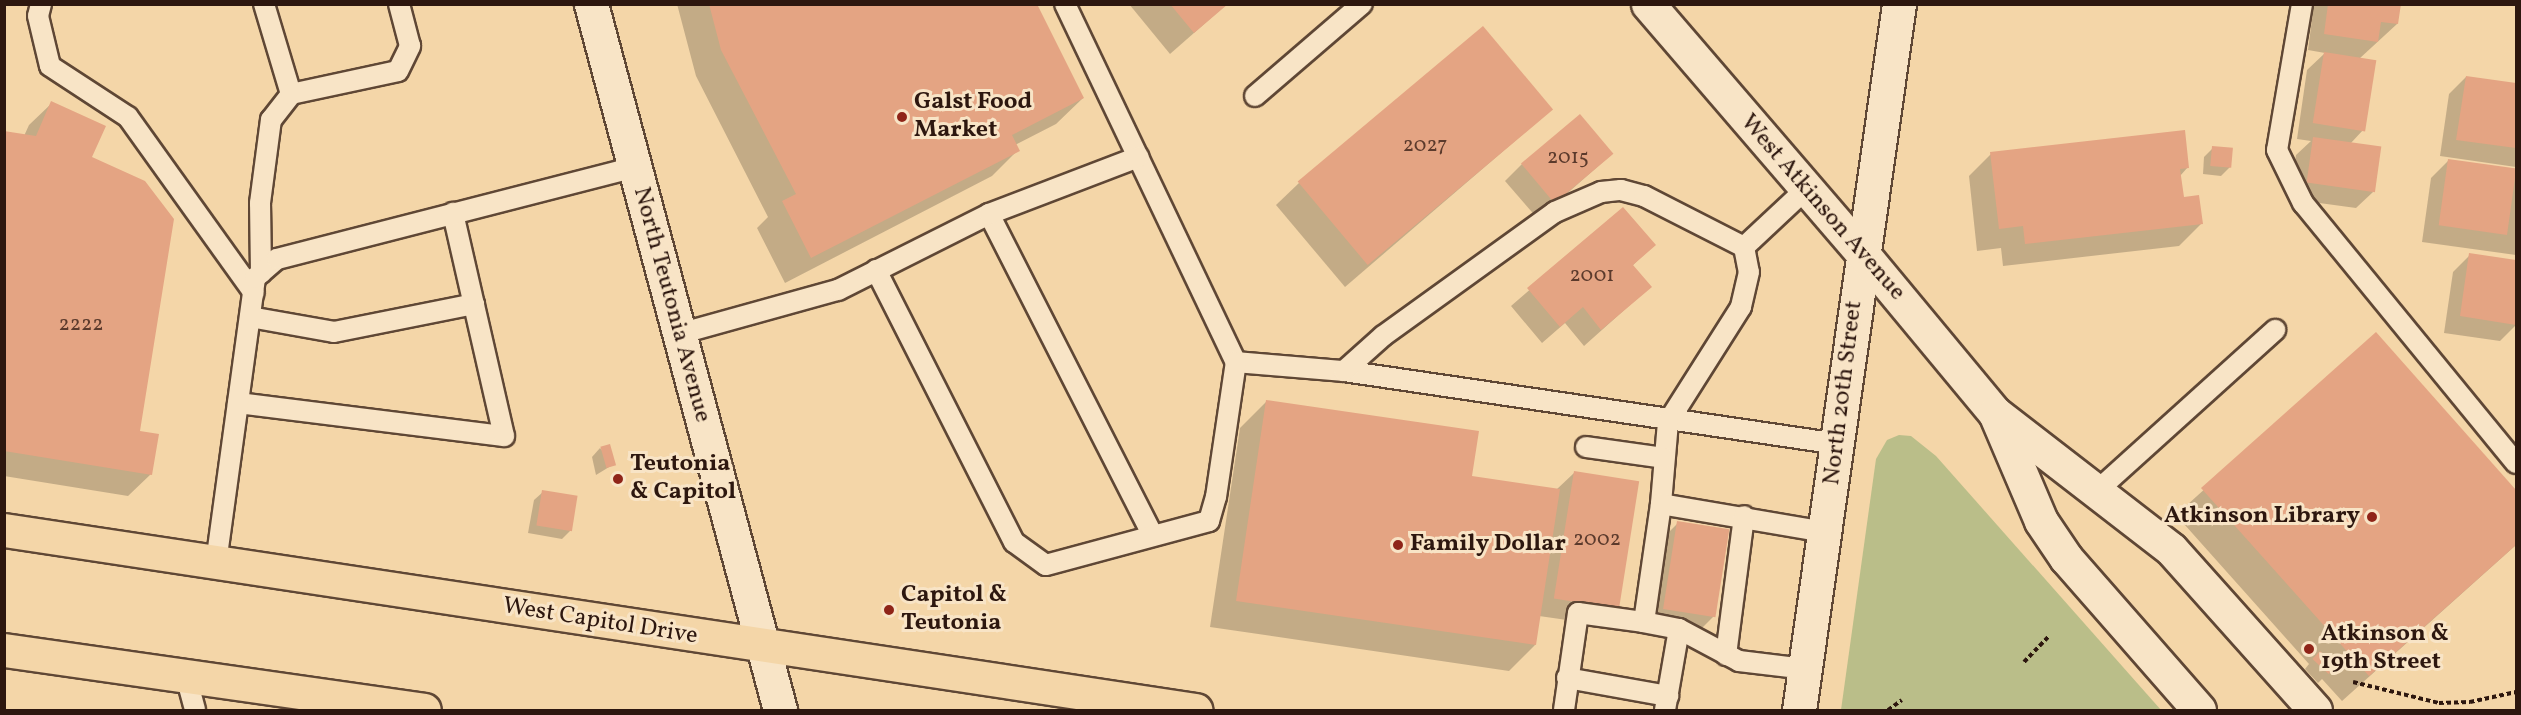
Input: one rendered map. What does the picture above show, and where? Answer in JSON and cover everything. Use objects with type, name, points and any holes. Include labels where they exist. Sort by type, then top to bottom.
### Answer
[{"type":"main road","name":"West Capitol Drive","points":[[4,530],[1195,711]]},
{"type":"main road","points":[[4,650],[186,676],[354,705],[423,711]]},
{"type":"street","name":"North Teutonia Avenue","points":[[591,4],[780,711]]},
{"type":"street","name":"West Atkinson Avenue","points":[[1648,4],[1805,190],[1862,252],[1995,413],[2098,490],[2171,549],[2315,711]]},
{"type":"street","name":"North 20th Street","points":[[1800,711],[1838,444],[1862,252],[1899,4]]},
{"type":"street","name":"West Atkinson Avenue","points":[[1995,413],[2041,521],[2066,558],[2199,711]]},
{"type":"lane","points":[[41,4],[39,16],[50,66],[128,117],[254,293]]},
{"type":"lane","points":[[264,4],[291,94]]},
{"type":"lane","points":[[261,273],[260,203],[271,120],[291,94],[398,71],[410,46],[399,4]]},
{"type":"lane","points":[[876,270],[1014,542],[1046,565],[1209,521],[1216,497],[1236,362],[1065,4]]},
{"type":"lane","points":[[1255,96],[1362,4]]},
{"type":"lane","points":[[2302,4],[2277,150],[2303,203],[2517,464]]},
{"type":"lane","points":[[679,334],[838,290],[989,214],[1138,157]]},
{"type":"lane","points":[[216,563],[255,278],[277,259],[635,167]]},
{"type":"lane","points":[[1344,371],[1383,336],[1555,212],[1601,192],[1622,190],[1644,195],[1744,248]]},
{"type":"lane","points":[[1744,248],[1805,190]]},
{"type":"lane","points":[[238,403],[504,436],[453,213]]},
{"type":"lane","points":[[989,214],[1153,536]]},
{"type":"lane","points":[[1644,622],[1661,504],[1668,422],[1692,389],[1703,362],[1741,308],[1749,272],[1744,248]]},
{"type":"lane","points":[[250,317],[334,333],[474,304]]},
{"type":"lane","points":[[2098,490],[2275,330]]},
{"type":"lane","points":[[1236,362],[1344,371],[1668,422],[1838,444]]},
{"type":"lane","points":[[1586,447],[1664,458]]},
{"type":"lane","points":[[1661,504],[1744,516],[1825,532]]},
{"type":"lane","points":[[1726,655],[1744,516]]},
{"type":"lane","points":[[1564,711],[1578,613],[1679,629],[1739,661],[1805,669]]},
{"type":"lane","points":[[1567,678],[1666,703],[1679,629]]},
{"type":"lane","points":[[186,676],[195,711]]},
{"type":"path","points":[[2024,662],[2050,634]]},
{"type":"path","points":[[2353,682],[2439,703],[2470,702],[2517,692]]},
{"type":"path","points":[[1888,711],[1902,700]]},
{"type":"green space","points":[[1899,435],[1911,436],[1936,456],[2161,710],[1841,710],[1876,459],[1887,440]]},
{"type":"building","name":"Galst Food Market","points":[[709,4],[1037,4],[1084,98],[1012,135],[1020,151],[811,258],[782,201],[796,194],[721,50]]},
{"type":"building","points":[[1170,4],[1228,4],[1194,33]]},
{"type":"building","points":[[2328,4],[2401,4],[2398,24],[2381,22],[2378,42],[2324,34]]},
{"type":"building","points":[[1483,26],[1553,109],[1368,265],[1298,182]]},
{"type":"building","points":[[2324,52],[2376,60],[2365,131],[2313,123]]},
{"type":"building","points":[[2466,76],[2516,83],[2516,148],[2456,140]]},
{"type":"building","points":[[51,101],[106,126],[92,157],[145,181],[174,219],[140,431],[159,434],[152,475],[4,451],[4,131],[36,136]]},
{"type":"building","points":[[1580,114],[1613,154],[1554,203],[1521,163]]},
{"type":"building","points":[[2185,130],[2189,168],[2180,169],[2184,197],[2199,195],[2203,224],[2025,244],[2023,226],[1999,229],[1990,152]]},
{"type":"building","points":[[2313,137],[2381,147],[2375,192],[2307,183]]},
{"type":"building","points":[[2212,146],[2233,148],[2231,168],[2210,166]]},
{"type":"building","points":[[2448,159],[2516,169],[2507,235],[2439,225]]},
{"type":"building","points":[[1623,207],[1656,245],[1633,265],[1652,287],[1601,330],[1583,307],[1560,327],[1527,288]]},
{"type":"building","points":[[2469,253],[2516,260],[2516,325],[2460,316]]},
{"type":"building","name":"Atkinson Library","points":[[2376,332],[2516,490],[2516,545],[2369,676],[2201,488]]},
{"type":"building","name":"Family Dollar","points":[[1266,400],[1479,431],[1472,476],[1560,489],[1536,645],[1236,601]]},
{"type":"building","points":[[610,444],[616,465],[606,468],[600,447]]},
{"type":"building","points":[[1574,471],[1639,481],[1619,609],[1554,598]]},
{"type":"building","points":[[542,490],[578,496],[572,531],[536,526]]},
{"type":"building","points":[[1677,521],[1729,529],[1715,617],[1663,609]]},
{"type":"building","points":[[2320,651],[2336,666],[2329,674],[2312,659]]},
{"type":"place","name":"Galst Food Market","points":[[902,117]]},
{"type":"place","name":"Teutonia & Capitol","points":[[618,479]]},
{"type":"place","name":"Atkinson Library","points":[[2372,517]]},
{"type":"place","name":"Family Dollar","points":[[1398,545]]},
{"type":"place","name":"Capitol & Teutonia","points":[[889,610]]},
{"type":"place","name":"Atkinson & 19th Street","points":[[2309,649]]}]
